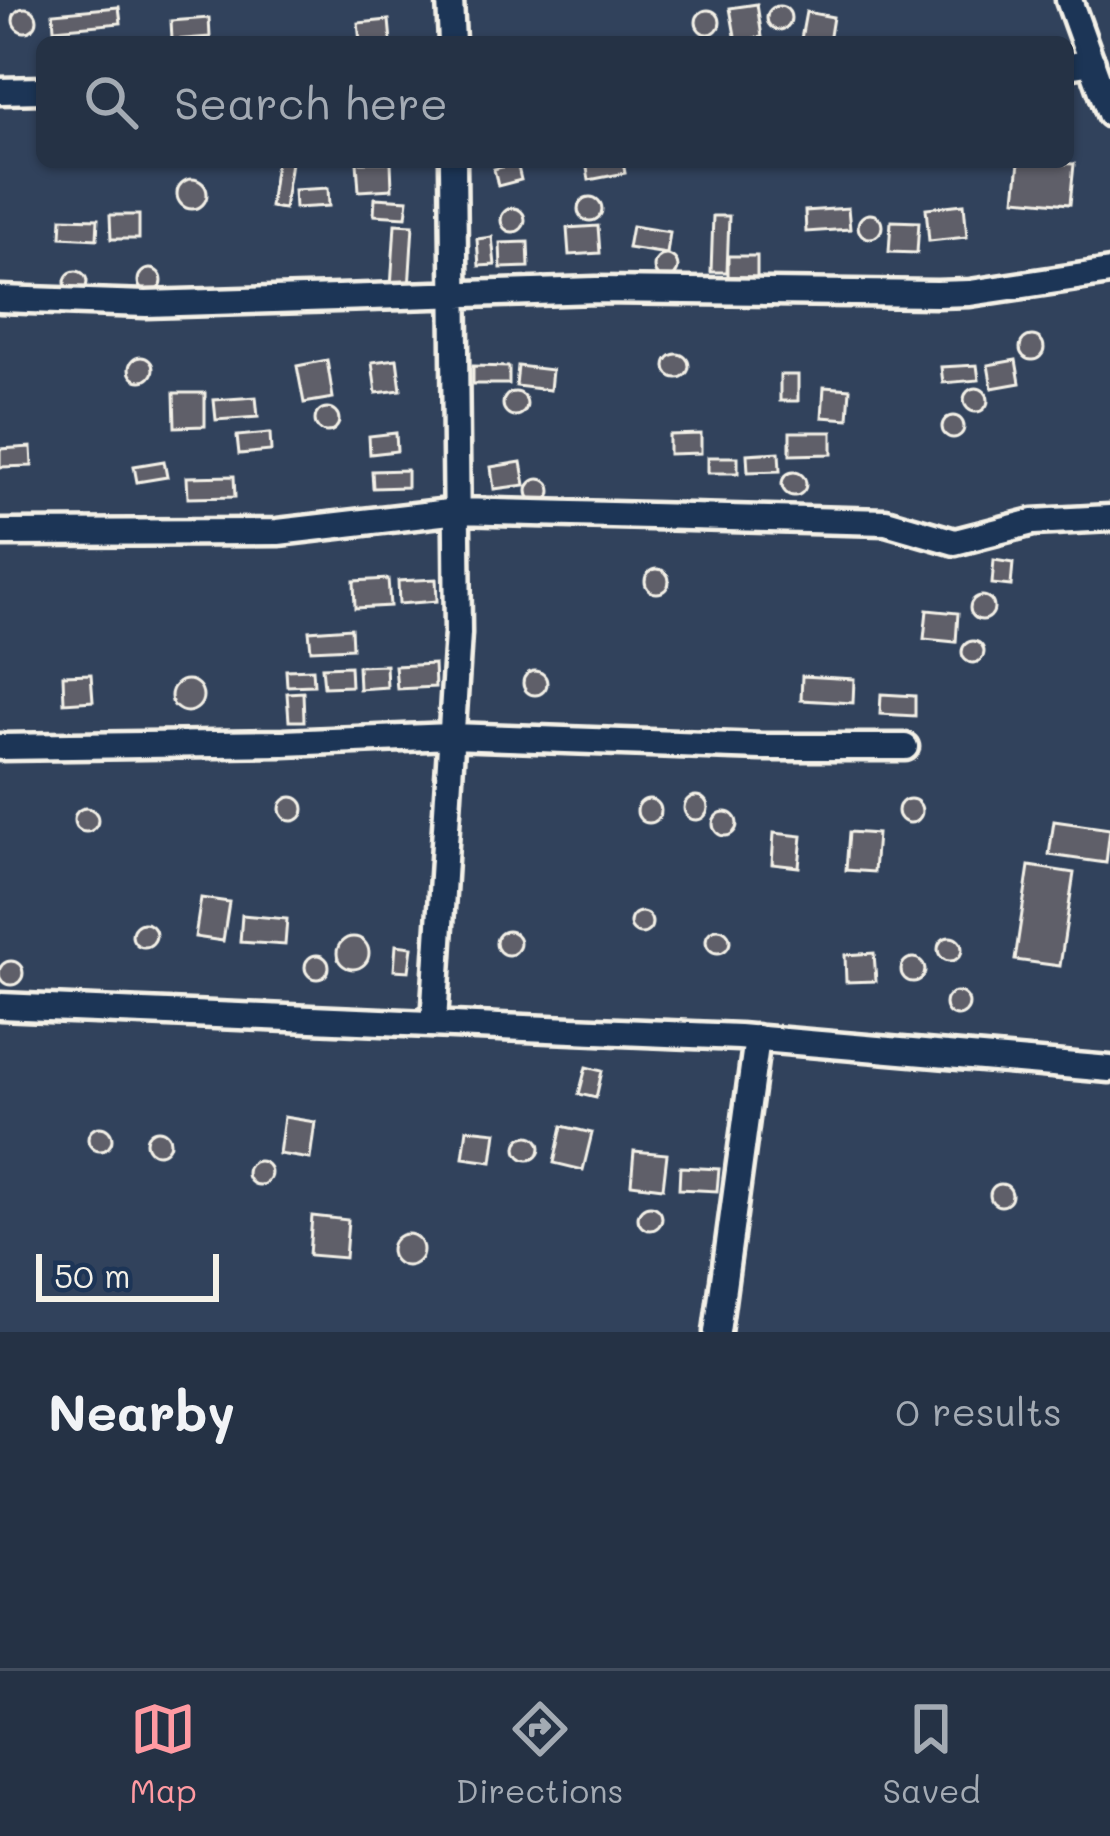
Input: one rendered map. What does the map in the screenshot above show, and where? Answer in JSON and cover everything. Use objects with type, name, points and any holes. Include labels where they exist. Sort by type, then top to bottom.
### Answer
[{"type":"street","points":[[450,0],[452,36]]},
{"type":"street","points":[[1069,0],[1080,64],[1110,114]]},
{"type":"street","points":[[0,92],[36,90]]},
{"type":"street","points":[[434,1022],[458,633],[452,168]]},
{"type":"street","points":[[0,299],[146,304],[596,290],[970,293],[1110,272]]},
{"type":"street","points":[[0,533],[278,532],[458,511],[886,522],[955,542],[1033,522],[1110,518]]},
{"type":"street","points":[[0,747],[451,736],[905,747]]},
{"type":"street","points":[[0,1006],[757,1038],[1110,1069]]},
{"type":"street","points":[[717,1332],[757,1038]]},
{"type":"building","points":[[757,4],[762,36],[735,36],[730,8]]},
{"type":"building","points":[[779,6],[791,18],[779,30],[767,18]]},
{"type":"building","points":[[119,7],[121,23],[54,29],[53,13]]},
{"type":"building","points":[[25,8],[37,20],[25,32],[13,20]]},
{"type":"building","points":[[708,10],[720,22],[708,34],[696,22]]},
{"type":"building","points":[[806,12],[833,17],[830,36],[802,36]]},
{"type":"building","points":[[209,18],[210,36],[172,36],[171,21]]},
{"type":"building","points":[[389,20],[390,36],[359,36],[358,23]]},
{"type":"building","points":[[275,168],[290,168],[284,209],[270,207]]},
{"type":"building","points":[[357,168],[391,168],[392,189],[359,191]]},
{"type":"building","points":[[518,168],[521,180],[498,186],[494,169]]},
{"type":"building","points":[[587,168],[624,168],[625,173],[589,180]]},
{"type":"building","points":[[1018,168],[1074,168],[1070,204],[1015,199]]},
{"type":"building","points":[[192,179],[207,194],[192,209],[177,194]]},
{"type":"building","points":[[328,188],[329,206],[295,208],[294,190]]},
{"type":"building","points":[[590,197],[602,209],[590,221],[578,209]]},
{"type":"building","points":[[375,198],[408,200],[406,217],[374,215]]},
{"type":"building","points":[[964,204],[967,237],[929,241],[926,208]]},
{"type":"building","points":[[513,208],[525,220],[513,232],[501,220]]},
{"type":"building","points":[[848,208],[850,229],[806,232],[805,211]]},
{"type":"building","points":[[870,214],[882,226],[870,238],[858,226]]},
{"type":"building","points":[[110,215],[139,215],[139,239],[111,239]]},
{"type":"building","points":[[713,216],[729,216],[727,272],[711,272]]},
{"type":"building","points":[[62,218],[98,219],[97,239],[61,237]]},
{"type":"building","points":[[891,221],[919,222],[917,253],[889,252]]},
{"type":"building","points":[[395,224],[413,225],[409,289],[391,288]]},
{"type":"building","points":[[598,226],[600,253],[569,255],[567,228]]},
{"type":"building","points":[[632,226],[670,232],[667,254],[628,248]]},
{"type":"building","points":[[492,237],[495,265],[479,266],[477,239]]},
{"type":"building","points":[[528,242],[529,267],[501,268],[500,243]]},
{"type":"building","points":[[666,255],[678,267],[666,279],[654,267]]},
{"type":"building","points":[[728,256],[757,256],[757,284],[728,283]]},
{"type":"building","points":[[150,269],[162,281],[150,293],[138,281]]},
{"type":"building","points":[[76,271],[87,282],[76,293],[65,282]]},
{"type":"building","points":[[1032,336],[1044,348],[1032,360],[1020,348]]},
{"type":"building","points":[[677,354],[689,366],[677,378],[665,366]]},
{"type":"building","points":[[141,357],[153,369],[141,381],[129,369]]},
{"type":"building","points":[[397,359],[401,390],[376,393],[372,362]]},
{"type":"building","points":[[327,360],[333,398],[304,403],[297,366]]},
{"type":"building","points":[[1016,360],[1020,383],[992,388],[988,365]]},
{"type":"building","points":[[977,365],[979,380],[943,383],[941,367]]},
{"type":"building","points":[[473,366],[509,367],[509,384],[473,384]]},
{"type":"building","points":[[518,366],[552,370],[550,390],[516,386]]},
{"type":"building","points":[[780,375],[798,375],[798,401],[780,401]]},
{"type":"building","points":[[824,387],[850,389],[848,419],[822,417]]},
{"type":"building","points":[[976,388],[988,400],[976,412],[964,400]]},
{"type":"building","points":[[515,392],[527,404],[515,416],[503,404]]},
{"type":"building","points":[[174,393],[205,393],[205,426],[175,427]]},
{"type":"building","points":[[256,397],[258,417],[216,420],[214,400]]},
{"type":"building","points":[[327,408],[339,420],[327,432],[315,420]]},
{"type":"building","points":[[953,416],[964,427],[953,438],[942,427]]},
{"type":"building","points":[[790,432],[832,432],[832,454],[790,455]]},
{"type":"building","points":[[270,433],[271,451],[239,454],[237,436]]},
{"type":"building","points":[[396,433],[397,451],[370,454],[369,436]]},
{"type":"building","points":[[701,434],[701,453],[669,454],[669,435]]},
{"type":"building","points":[[31,447],[32,466],[0,467],[0,449]]},
{"type":"building","points":[[779,452],[780,471],[748,472],[747,454]]},
{"type":"building","points":[[708,457],[738,457],[738,473],[708,473]]},
{"type":"building","points":[[164,461],[167,477],[137,482],[134,466]]},
{"type":"building","points":[[521,462],[525,485],[494,489],[491,467]]},
{"type":"building","points":[[407,470],[407,487],[373,488],[372,471]]},
{"type":"building","points":[[794,472],[806,484],[794,496],[782,484]]},
{"type":"building","points":[[234,476],[235,497],[188,498],[187,477]]},
{"type":"building","points":[[539,479],[551,491],[539,503],[527,491]]},
{"type":"building","points":[[994,560],[1013,563],[1011,586],[992,584]]},
{"type":"building","points":[[657,569],[669,581],[657,593],[645,581]]},
{"type":"building","points":[[388,579],[390,606],[355,608],[354,581]]},
{"type":"building","points":[[436,579],[437,601],[399,604],[398,581]]},
{"type":"building","points":[[982,596],[994,608],[982,620],[970,608]]},
{"type":"building","points":[[927,610],[958,613],[956,642],[924,639]]},
{"type":"building","points":[[351,628],[352,648],[311,650],[309,631]]},
{"type":"building","points":[[973,641],[984,652],[973,663],[962,652]]},
{"type":"building","points":[[434,664],[435,687],[397,689],[395,666]]},
{"type":"building","points":[[386,665],[387,687],[359,689],[358,666]]},
{"type":"building","points":[[350,666],[351,686],[324,687],[322,667]]},
{"type":"building","points":[[313,669],[314,685],[287,686],[286,670]]},
{"type":"building","points":[[535,671],[547,683],[535,695],[523,683]]},
{"type":"building","points":[[91,674],[93,701],[64,703],[63,675]]},
{"type":"building","points":[[802,676],[854,679],[853,703],[801,700]]},
{"type":"building","points":[[187,680],[199,684],[203,696],[199,708],[187,712],[175,708],[171,696],[175,684]]},
{"type":"building","points":[[303,692],[304,721],[289,721],[287,693]]},
{"type":"building","points":[[881,694],[915,696],[915,716],[880,714]]},
{"type":"building","points":[[696,796],[708,808],[696,820],[684,808]]},
{"type":"building","points":[[292,797],[304,809],[292,821],[280,809]]},
{"type":"building","points":[[649,799],[661,811],[649,823],[637,811]]},
{"type":"building","points":[[910,799],[922,811],[910,823],[898,811]]},
{"type":"building","points":[[86,808],[98,820],[86,832],[74,820]]},
{"type":"building","points":[[725,812],[737,824],[725,836],[713,824]]},
{"type":"building","points":[[1054,821],[1110,829],[1106,863],[1049,855]]},
{"type":"building","points":[[849,832],[877,834],[874,872],[846,870]]},
{"type":"building","points":[[774,833],[802,836],[799,867],[772,864]]},
{"type":"building","points":[[1029,866],[1074,873],[1060,966],[1015,960]]},
{"type":"building","points":[[201,898],[229,902],[223,941],[195,937]]},
{"type":"building","points":[[641,912],[652,923],[641,934],[630,923]]},
{"type":"building","points":[[242,915],[287,919],[285,945],[240,942]]},
{"type":"building","points":[[144,923],[156,935],[144,947],[132,935]]},
{"type":"building","points":[[718,929],[730,941],[718,953],[706,941]]},
{"type":"building","points":[[508,931],[520,943],[508,955],[496,943]]},
{"type":"building","points":[[353,937],[365,941],[369,953],[365,965],[353,969],[341,965],[337,953],[341,941]]},
{"type":"building","points":[[950,937],[962,949],[950,961],[938,949]]},
{"type":"building","points":[[396,945],[412,947],[409,971],[394,970]]},
{"type":"building","points":[[874,953],[876,981],[846,982],[845,955]]},
{"type":"building","points":[[317,955],[329,967],[317,979],[305,967]]},
{"type":"building","points":[[913,958],[925,970],[913,982],[901,970]]},
{"type":"building","points":[[11,961],[23,973],[11,985],[-1,973]]},
{"type":"building","points":[[957,992],[969,1004],[957,1016],[945,1004]]},
{"type":"building","points":[[586,1067],[602,1071],[596,1098],[579,1094]]},
{"type":"building","points":[[284,1117],[315,1122],[310,1159],[279,1154]]},
{"type":"building","points":[[562,1126],[592,1133],[583,1170],[554,1163]]},
{"type":"building","points":[[100,1127],[112,1139],[100,1151],[88,1139]]},
{"type":"building","points":[[467,1129],[496,1132],[492,1162],[463,1158]]},
{"type":"building","points":[[158,1130],[170,1142],[158,1154],[146,1142]]},
{"type":"building","points":[[528,1136],[540,1148],[528,1160],[516,1148]]},
{"type":"building","points":[[634,1151],[667,1154],[663,1188],[631,1184]]},
{"type":"building","points":[[259,1161],[271,1173],[259,1185],[247,1173]]},
{"type":"building","points":[[680,1167],[719,1169],[717,1191],[679,1189]]},
{"type":"building","points":[[1001,1184],[1012,1195],[1001,1206],[990,1195]]},
{"type":"building","points":[[650,1206],[662,1218],[650,1230],[638,1218]]},
{"type":"building","points":[[312,1216],[348,1220],[345,1258],[309,1255]]},
{"type":"building","points":[[407,1234],[419,1238],[423,1250],[419,1262],[407,1266],[395,1262],[391,1250],[395,1238]]}]
